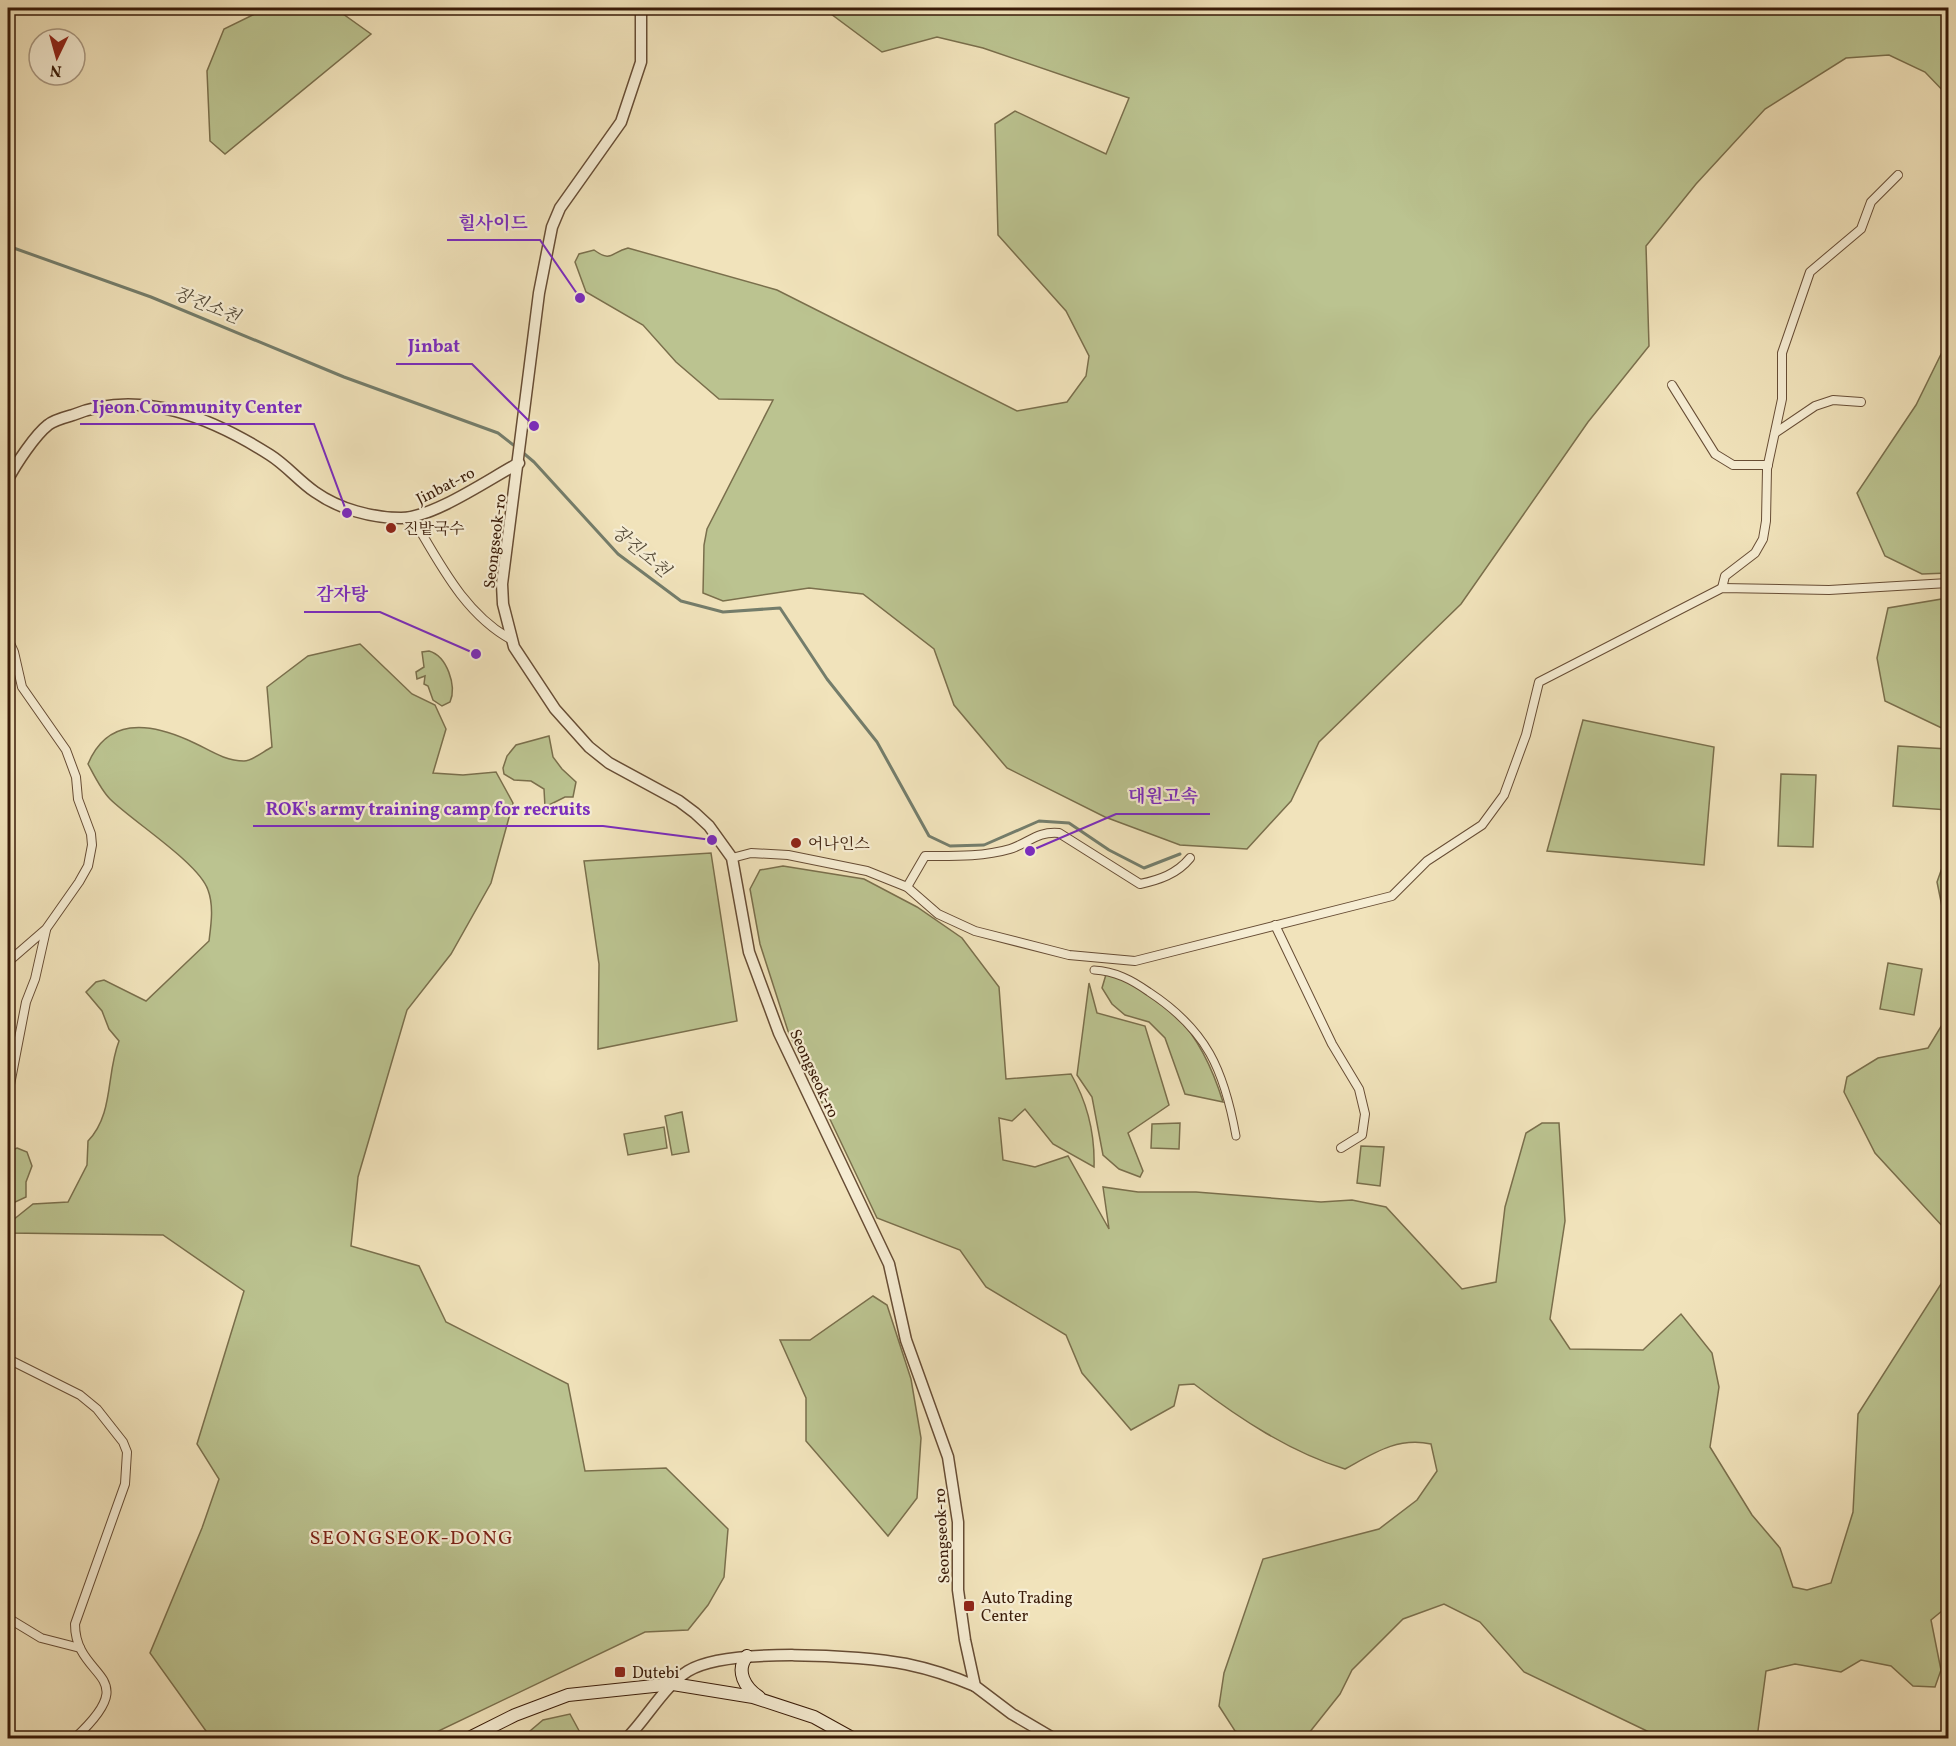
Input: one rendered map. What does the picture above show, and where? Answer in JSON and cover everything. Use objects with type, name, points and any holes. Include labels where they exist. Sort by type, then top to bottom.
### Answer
[{"type":"main road","points":[[747,1656],[743,1662],[743,1681],[748,1689],[765,1701]]},
{"type":"main road","points":[[469,1738],[515,1715],[568,1695],[673,1684],[725,1691],[765,1701],[813,1717],[852,1738]]},
{"type":"street","name":"Seongseok-ro","points":[[641,8],[641,62],[625,112],[610,139],[560,208],[552,227],[539,293],[520,461],[502,584],[503,604],[512,640],[525,666],[555,709],[589,747],[609,763],[679,801],[695,813],[715,834],[732,858],[749,952],[779,1033],[889,1264],[906,1340],[948,1457],[958,1522],[958,1590],[965,1640],[975,1686]]},
{"type":"street","points":[[1722,588],[1725,576],[1755,553],[1763,539],[1767,521],[1768,465],[1782,399],[1782,353],[1810,272],[1861,229],[1871,202],[1898,175]]},
{"type":"street","points":[[1672,384],[1715,454],[1733,465],[1768,465]]},
{"type":"street","points":[[1775,433],[1815,406],[1833,400],[1861,402]]},
{"type":"street","name":"Jinbat-ro","points":[[8,479],[48,424],[92,408],[128,403],[170,409],[221,427],[271,456],[316,493],[339,505],[371,515],[422,516],[520,461]]},
{"type":"street","points":[[412,517],[455,587],[492,630],[512,640]]},
{"type":"street","points":[[732,858],[751,853],[809,858],[867,871],[907,887],[938,914],[975,931],[1069,955],[1135,961],[1392,896],[1427,861],[1482,825],[1504,795],[1526,735],[1539,682],[1722,588],[1829,590],[1948,583]]},
{"type":"street","points":[[8,639],[14,652],[22,687],[66,750],[76,777],[83,817],[91,834],[88,866],[80,882],[46,929],[8,962]]},
{"type":"street","points":[[907,887],[925,856],[963,856],[1010,849],[1045,832],[1059,833],[1140,884],[1156,880],[1182,868],[1190,858]]},
{"type":"street","points":[[1275,926],[1332,1044],[1359,1089],[1365,1114],[1362,1135],[1341,1148]]},
{"type":"street","points":[[8,1095],[26,1002],[35,979],[46,929]]},
{"type":"street","points":[[1094,970],[1107,971],[1132,981],[1165,1002],[1194,1029],[1215,1062],[1228,1093],[1236,1136]]},
{"type":"street","points":[[8,1359],[80,1395],[97,1409],[123,1442],[127,1452],[125,1484],[75,1624],[80,1648],[105,1680],[107,1695],[103,1708],[75,1738]]},
{"type":"street","points":[[8,1618],[40,1638],[80,1648]]},
{"type":"street","points":[[627,1738],[673,1684],[691,1669],[747,1656],[863,1659],[904,1664],[944,1673],[975,1686],[1011,1714],[1053,1738]]},
{"type":"green space","points":[[267,8],[294,8],[303,12],[343,14],[371,34],[225,154],[210,141],[207,71],[224,29]]},
{"type":"green space","points":[[823,8],[1948,8],[1948,96],[1925,72],[1889,55],[1846,58],[1765,109],[1696,184],[1646,246],[1649,346],[1588,422],[1461,604],[1319,742],[1291,801],[1247,849],[1180,845],[1105,817],[1007,768],[954,705],[934,649],[863,594],[809,588],[723,601],[703,593],[704,545],[707,529],[773,400],[719,399],[676,362],[643,325],[586,292],[575,262],[579,254],[594,250],[608,256],[628,248],[777,290],[1017,411],[1067,402],[1086,376],[1089,356],[1066,311],[998,235],[995,124],[1015,111],[1106,154],[1129,98],[983,48],[937,37],[882,52]]},
{"type":"green space","points":[[1948,340],[1948,573],[1922,574],[1885,556],[1857,493],[1916,405]]},
{"type":"green space","points":[[1948,598],[1948,731],[1885,701],[1877,658],[1888,608]]},
{"type":"green space","points":[[360,644],[412,694],[435,705],[446,729],[433,773],[463,775],[496,772],[513,803],[491,883],[451,954],[407,1010],[358,1177],[351,1246],[419,1266],[446,1322],[568,1384],[585,1471],[666,1468],[728,1529],[724,1577],[708,1605],[688,1630],[645,1632],[424,1738],[211,1738],[150,1653],[202,1528],[219,1479],[197,1444],[244,1291],[163,1235],[8,1233],[8,1224],[33,1204],[68,1202],[87,1165],[88,1141],[102,1119],[119,1041],[109,1029],[102,1011],[86,992],[96,982],[104,980],[146,1001],[209,941],[211,902],[202,879],[179,855],[107,795],[88,764],[96,749],[106,738],[117,731],[144,728],[173,734],[229,759],[244,761],[251,759],[272,747],[267,687],[308,656]]},
{"type":"green space","points":[[429,651],[441,659],[451,680],[450,702],[442,706],[433,700],[428,686],[424,684],[425,676],[417,679],[416,672],[424,667],[422,652]]},
{"type":"green space","points":[[1583,720],[1714,747],[1704,865],[1547,851]]},
{"type":"green space","points":[[549,736],[553,757],[576,782],[573,797],[565,797],[545,807],[544,789],[531,781],[514,780],[504,774],[503,768],[507,756],[516,745]]},
{"type":"green space","points":[[1898,746],[1948,749],[1948,810],[1893,806]]},
{"type":"green space","points":[[1781,774],[1816,775],[1813,847],[1778,846]]},
{"type":"green space","points":[[1948,851],[1948,936],[1937,882]]},
{"type":"green space","points":[[711,853],[737,1021],[598,1049],[599,964],[584,861]]},
{"type":"green space","points":[[783,866],[864,879],[917,907],[962,938],[999,987],[1006,1079],[1071,1074],[1086,1107],[1091,1131],[1094,1167],[1053,1144],[1025,1109],[1012,1121],[999,1118],[1003,1160],[1035,1167],[1068,1156],[1109,1229],[1103,1187],[1138,1192],[1196,1192],[1321,1202],[1352,1200],[1386,1207],[1462,1289],[1496,1282],[1505,1207],[1526,1133],[1542,1123],[1559,1123],[1565,1221],[1550,1319],[1570,1349],[1643,1350],[1681,1314],[1712,1353],[1719,1387],[1710,1447],[1752,1515],[1780,1548],[1793,1587],[1807,1590],[1831,1583],[1853,1512],[1858,1414],[1948,1273],[1948,1606],[1931,1620],[1941,1670],[1935,1687],[1913,1686],[1891,1666],[1861,1660],[1841,1672],[1795,1664],[1766,1671],[1757,1738],[1669,1738],[1649,1732],[1524,1672],[1480,1622],[1444,1604],[1403,1619],[1352,1670],[1340,1694],[1305,1738],[1254,1738],[1235,1731],[1219,1706],[1224,1673],[1263,1559],[1379,1529],[1417,1500],[1437,1471],[1431,1444],[1419,1442],[1396,1445],[1376,1452],[1345,1469],[1285,1444],[1229,1410],[1194,1384],[1179,1385],[1174,1406],[1131,1430],[1082,1373],[1066,1335],[986,1287],[960,1250],[877,1218],[788,1031],[760,944],[750,889],[760,870]]},
{"type":"green space","points":[[1888,963],[1922,969],[1914,1015],[1880,1009]]},
{"type":"green space","points":[[1107,971],[1150,994],[1180,1019],[1206,1059],[1223,1102],[1185,1094],[1165,1038],[1149,1022],[1125,1015],[1112,1004],[1102,988]]},
{"type":"green space","points":[[1089,983],[1097,1013],[1145,1026],[1169,1105],[1128,1133],[1143,1171],[1140,1177],[1119,1169],[1103,1155],[1092,1097],[1077,1075]]},
{"type":"green space","points":[[1948,1015],[1948,1257],[1945,1229],[1875,1153],[1844,1092],[1847,1077],[1878,1058],[1928,1048]]},
{"type":"green space","points":[[682,1112],[689,1152],[672,1155],[665,1116]]},
{"type":"green space","points":[[1180,1123],[1179,1149],[1151,1148],[1152,1124]]},
{"type":"green space","points":[[664,1127],[667,1148],[628,1155],[624,1134]]},
{"type":"green space","points":[[1361,1146],[1384,1147],[1380,1186],[1357,1183]]},
{"type":"green space","points":[[17,1148],[27,1152],[32,1166],[26,1182],[26,1197],[15,1202],[8,1211],[8,1152]]},
{"type":"green space","points":[[873,1296],[887,1305],[911,1379],[921,1438],[917,1498],[888,1536],[806,1441],[806,1398],[780,1340],[810,1340]]},
{"type":"green space","points":[[570,1714],[583,1738],[532,1738],[530,1731],[543,1720]]},
{"type":"waterway","name":"장진소천","points":[[8,246],[151,297],[344,377],[498,433],[516,447]]},
{"type":"waterway","name":"장진소천","points":[[521,451],[534,462],[618,554],[681,601],[723,612],[780,608],[827,679],[877,742],[929,836],[950,846],[984,845],[1039,821],[1069,823],[1109,850],[1144,868],[1180,854]]},
{"type":"place","name":"힐사이드","points":[[580,298]]},
{"type":"place","name":"Jinbat","points":[[534,426]]},
{"type":"place","name":"Ijeon Community Center","points":[[347,513]]},
{"type":"place","name":"진밭국수","points":[[391,528]]},
{"type":"place","name":"감자탕","points":[[476,654]]},
{"type":"place","name":"ROK's army training camp for recruits","points":[[712,840]]},
{"type":"place","name":"어나인스","points":[[796,843]]},
{"type":"place","name":"대원고속","points":[[1030,851]]},
{"type":"place","name":"Auto Trading Center","points":[[969,1606]]},
{"type":"place","name":"Dutebi","points":[[620,1672]]},
{"type":"district","name":"SEONGSEOK-DONG","points":[[412,1537]]}]
